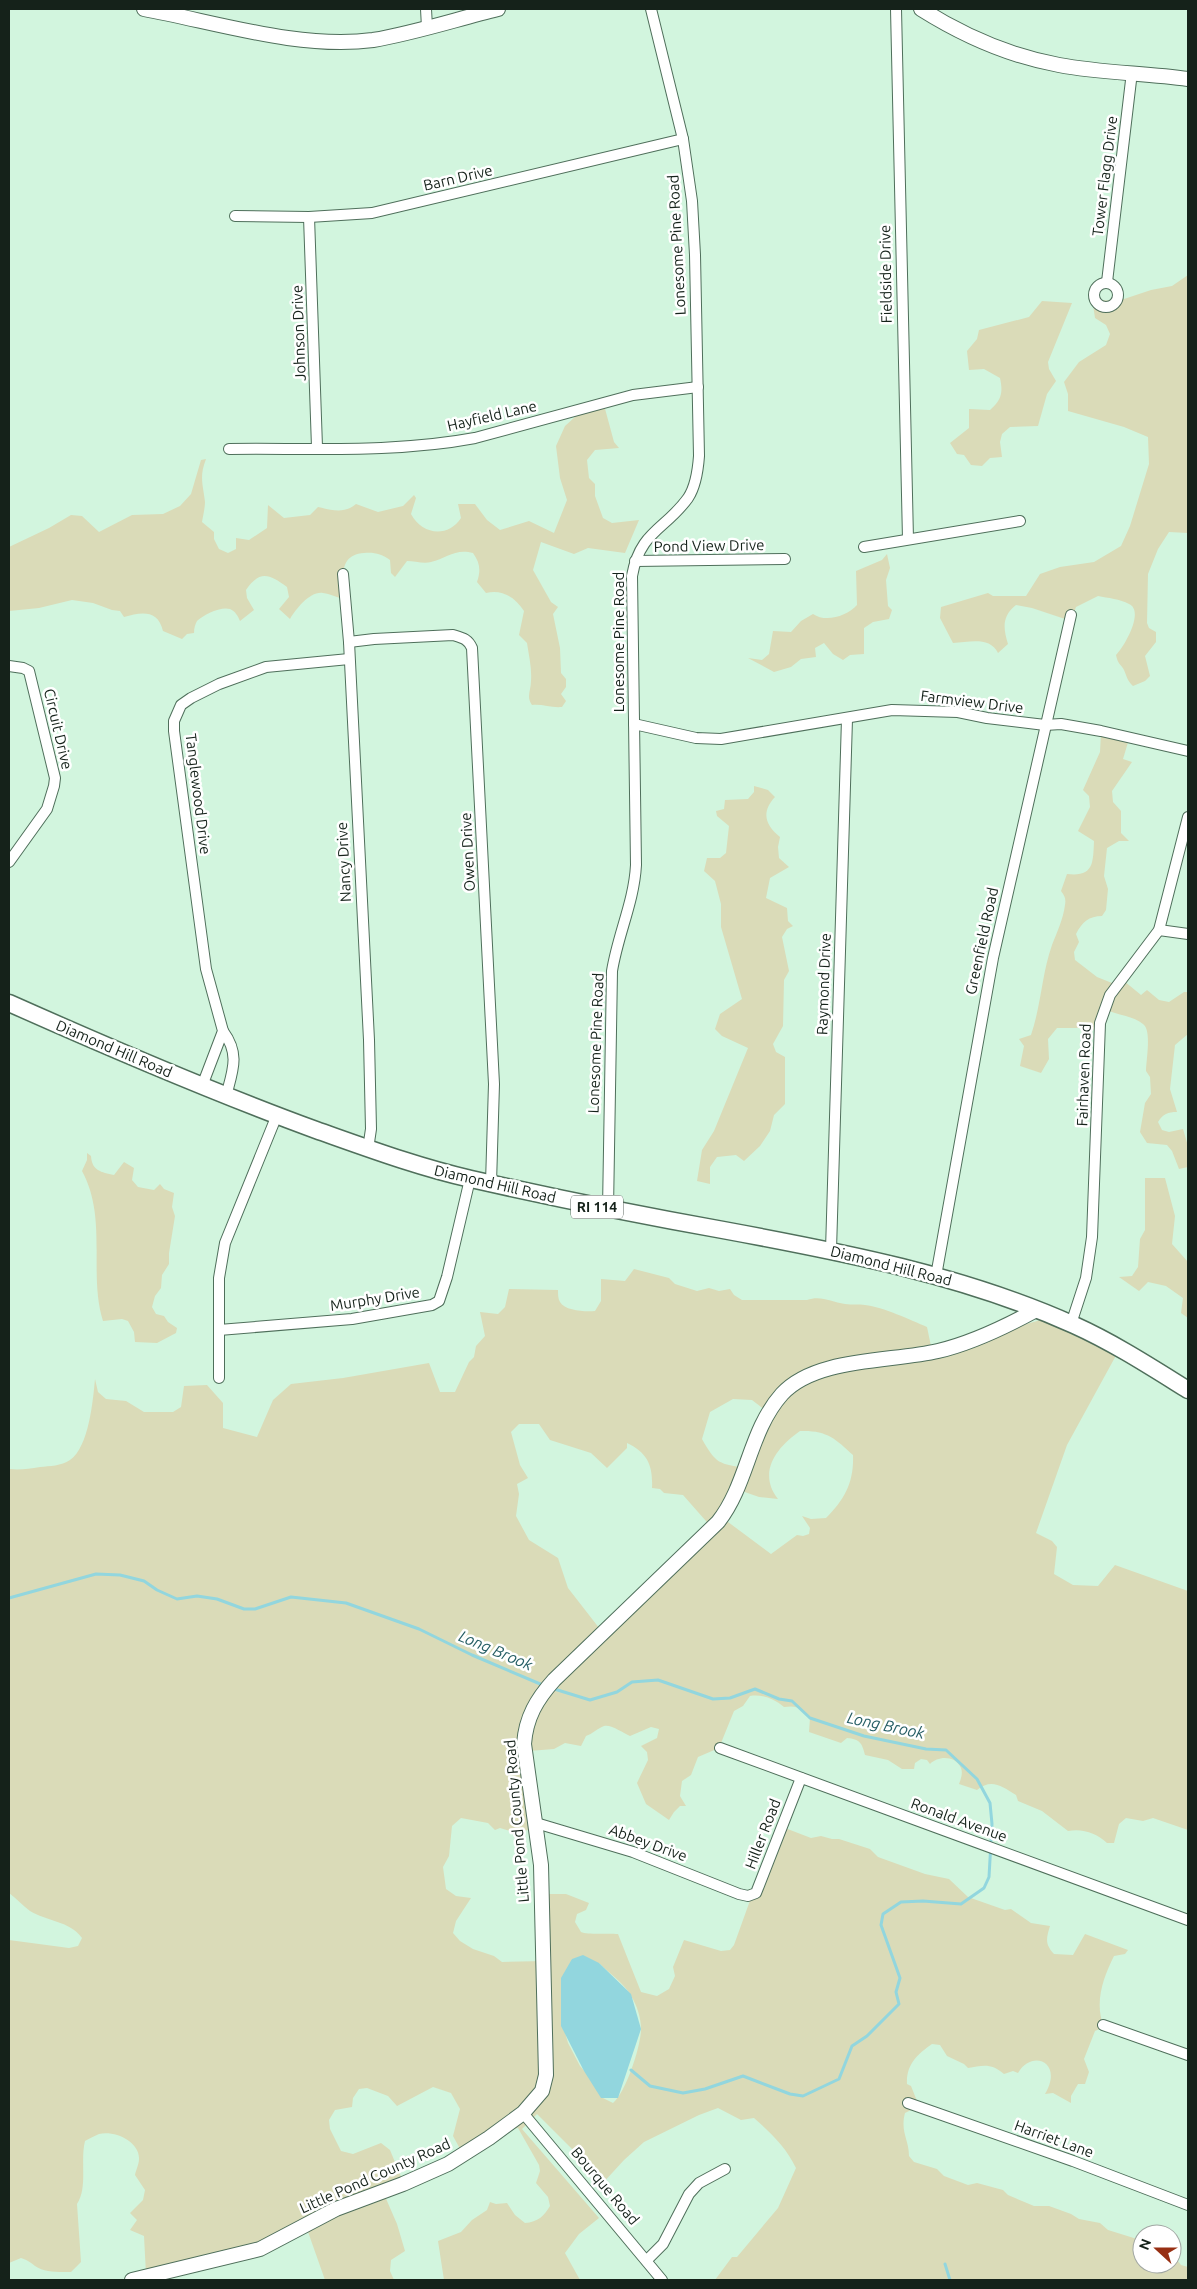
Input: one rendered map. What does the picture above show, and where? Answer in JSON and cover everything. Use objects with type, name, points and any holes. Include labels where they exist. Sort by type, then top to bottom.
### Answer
[{"type":"main road","name":"Diamond Hill Road","points":[[9,1003],[226,1096],[368,1149],[470,1179],[608,1209],[831,1250],[936,1276],[1071,1324],[1146,1363],[1188,1390]]},
{"type":"street","points":[[144,9],[262,33],[332,41],[373,40],[498,9]]},
{"type":"street","points":[[426,9],[427,27]]},
{"type":"street","name":"Lonesome Pine Road","points":[[608,1209],[612,971],[615,952],[632,899],[636,865],[632,596],[635,562],[646,540],[678,509],[694,487],[700,456],[692,201],[683,139],[651,9]]},
{"type":"street","name":"Fieldside Drive","points":[[896,9],[908,539]]},
{"type":"street","points":[[922,9],[971,38],[1012,53],[1058,65],[1188,79]]},
{"type":"street","name":"Tower Flagg Drive","points":[[1107,282],[1132,72]]},
{"type":"street","name":"Barn Drive","points":[[235,216],[310,217],[372,213],[683,139]]},
{"type":"street","name":"Johnson Drive","points":[[310,217],[317,447]]},
{"type":"street","name":"Hayfield Lane","points":[[230,450],[383,447],[451,442],[475,438],[633,395],[698,387]]},
{"type":"street","points":[[864,547],[1020,521]]},
{"type":"street","name":"Pond View Drive","points":[[635,562],[785,559]]},
{"type":"street","name":"Nancy Drive","points":[[343,574],[349,642],[369,1040],[371,1129],[368,1149]]},
{"type":"street","name":"Greenfield Road","points":[[936,1276],[982,1015],[1005,905],[1039,760],[1044,725],[1070,615]]},
{"type":"street","name":"Owen Drive","points":[[349,642],[453,635],[469,642],[472,648],[494,1084],[490,1183]]},
{"type":"street","name":"Tanglewood Drive","points":[[226,1096],[234,1064],[231,1042],[223,1031],[221,1019],[210,988],[174,731],[177,713],[181,705],[191,698],[254,670],[299,662],[349,659]]},
{"type":"street","name":"Circuit Drive","points":[[9,666],[29,671],[55,778],[47,809],[9,862]]},
{"type":"street","name":"Farmview Drive","points":[[634,724],[696,738],[721,739],[892,710],[918,710],[958,712],[987,718],[1044,725],[1061,724],[1188,751]]},
{"type":"street","name":"Raymond Drive","points":[[831,1250],[847,719]]},
{"type":"street","name":"Fairhaven Road","points":[[1071,1324],[1086,1278],[1092,1237],[1102,1016],[1110,994],[1118,981],[1159,930],[1188,817]]},
{"type":"street","points":[[1159,930],[1188,934]]},
{"type":"street","points":[[202,1086],[223,1031]]},
{"type":"street","points":[[219,1378],[219,1278],[225,1243],[277,1115]]},
{"type":"street","name":"Murphy Drive","points":[[218,1330],[352,1319],[432,1306],[438,1301],[447,1277],[470,1179]]},
{"type":"street","name":"Little Pond County Road","points":[[132,2280],[260,2249],[336,2209],[403,2184],[448,2164],[489,2138],[523,2113],[542,2091],[546,2075],[541,1865],[524,1744],[525,1728],[534,1705],[554,1680],[718,1522],[734,1500],[766,1418],[785,1391],[799,1381],[833,1368],[938,1351],[986,1335],[1036,1310]]},
{"type":"street","name":"Ronald Avenue","points":[[720,1748],[1188,1920]]},
{"type":"street","name":"Hiller Road","points":[[748,1896],[756,1893],[801,1778]]},
{"type":"street","name":"Abbey Drive","points":[[536,1823],[633,1852],[748,1896]]},
{"type":"street","points":[[1103,2025],[1188,2055]]},
{"type":"street","name":"Harriet Lane","points":[[908,2103],[1073,2161],[1188,2205]]},
{"type":"street","name":"Bourque Road","points":[[523,2113],[662,2280]]},
{"type":"street","points":[[647,2260],[663,2244],[689,2194],[699,2183],[725,2169]]},
{"type":"green space","points":[[1188,275],[1188,533],[1169,532],[1158,549],[1148,574],[1147,623],[1149,628],[1156,632],[1156,642],[1145,656],[1150,676],[1145,681],[1133,686],[1116,655],[1124,645],[1132,629],[1135,614],[1133,608],[1122,601],[1098,596],[1076,607],[1071,621],[1032,608],[1016,605],[1011,609],[1006,618],[1005,633],[1008,644],[998,653],[990,644],[984,642],[953,643],[940,618],[941,607],[988,593],[993,596],[1026,596],[1040,574],[1060,567],[1094,562],[1121,546],[1130,526],[1149,464],[1148,437],[1124,427],[1068,411],[1068,394],[1064,382],[1079,362],[1106,345],[1110,334],[1106,325],[1095,318],[1093,305],[1100,300],[1118,301],[1151,290],[1172,286]]},
{"type":"green space","points":[[1042,301],[1072,303],[1048,362],[1049,369],[1056,381],[1047,394],[1038,426],[1010,427],[1002,434],[1000,442],[1002,457],[990,458],[982,466],[971,465],[964,455],[957,454],[950,443],[969,428],[969,409],[990,410],[1001,396],[1001,388],[1000,378],[984,369],[969,370],[967,351],[977,339],[979,330],[1029,317]]},
{"type":"green space","points":[[604,405],[614,442],[619,448],[595,450],[587,460],[589,478],[595,484],[595,496],[603,518],[612,523],[639,520],[625,553],[588,548],[574,554],[541,542],[533,570],[551,602],[558,607],[553,614],[560,648],[561,673],[566,679],[566,687],[561,694],[566,701],[562,707],[532,705],[530,702],[531,672],[527,643],[519,635],[524,611],[508,595],[497,592],[486,593],[477,582],[479,567],[473,553],[456,553],[428,563],[407,561],[395,577],[391,573],[390,560],[384,556],[371,553],[355,555],[349,558],[344,570],[346,600],[329,594],[318,593],[308,598],[290,619],[279,609],[289,597],[287,587],[270,577],[260,577],[246,590],[247,598],[254,610],[240,621],[230,609],[226,608],[212,612],[197,621],[194,633],[187,634],[182,639],[163,631],[161,624],[153,616],[142,613],[124,617],[120,611],[93,603],[72,600],[39,608],[9,611],[9,547],[71,515],[82,516],[99,532],[132,515],[163,514],[180,506],[191,494],[201,460],[206,459],[202,476],[205,502],[202,522],[214,532],[214,539],[219,549],[228,553],[236,549],[236,538],[249,540],[267,528],[268,505],[284,518],[310,515],[318,507],[343,510],[356,504],[378,512],[403,506],[414,495],[416,498],[411,514],[416,521],[428,530],[442,531],[449,529],[461,518],[458,504],[475,504],[487,520],[500,530],[529,521],[554,533],[567,500],[560,478],[556,446],[565,426],[576,416]]},
{"type":"green space","points":[[887,554],[890,568],[886,580],[888,606],[892,610],[889,619],[873,622],[864,628],[864,654],[850,655],[843,660],[833,654],[824,643],[815,648],[816,657],[801,659],[791,667],[774,672],[748,658],[762,660],[769,654],[773,631],[791,632],[801,621],[813,614],[818,617],[830,618],[842,615],[853,609],[857,605],[856,571],[882,560]]},
{"type":"green space","points":[[1101,733],[1129,739],[1123,759],[1132,762],[1112,791],[1113,802],[1121,811],[1121,833],[1129,841],[1119,841],[1107,848],[1104,876],[1108,889],[1106,910],[1102,916],[1086,920],[1078,930],[1076,934],[1079,942],[1074,952],[1075,960],[1097,977],[1117,985],[1124,981],[1141,995],[1147,990],[1159,1000],[1169,1002],[1184,992],[1188,992],[1188,1034],[1175,1045],[1170,1089],[1177,1112],[1166,1114],[1158,1122],[1162,1130],[1169,1132],[1183,1129],[1188,1146],[1188,1167],[1179,1169],[1172,1151],[1167,1145],[1147,1143],[1140,1132],[1145,1103],[1151,1094],[1150,1077],[1146,1071],[1147,1032],[1146,1027],[1140,1022],[1109,1011],[1102,1031],[1085,1028],[1057,1028],[1048,1039],[1049,1059],[1041,1073],[1020,1066],[1024,1046],[1019,1039],[1031,1035],[1046,967],[1064,910],[1065,899],[1061,891],[1067,874],[1087,871],[1092,862],[1094,841],[1078,831],[1090,807],[1089,796],[1083,790],[1100,752]]},
{"type":"green space","points":[[754,786],[768,790],[775,797],[766,813],[768,823],[780,837],[778,847],[779,858],[789,867],[770,878],[766,898],[787,908],[788,921],[793,926],[787,929],[782,937],[789,971],[784,980],[783,1026],[773,1044],[776,1052],[785,1057],[785,1104],[774,1115],[770,1131],[760,1146],[744,1161],[736,1155],[717,1157],[710,1167],[710,1184],[697,1181],[702,1150],[714,1131],[748,1048],[722,1036],[715,1029],[720,1014],[742,999],[721,927],[721,904],[715,881],[704,871],[707,858],[720,858],[726,853],[729,826],[717,816],[716,811],[724,809],[725,800],[748,799],[754,792]]},
{"type":"green space","points":[[87,1153],[91,1156],[95,1168],[101,1172],[114,1175],[124,1162],[134,1168],[132,1180],[138,1187],[154,1190],[160,1184],[164,1189],[174,1193],[172,1207],[175,1216],[169,1264],[162,1275],[161,1288],[155,1296],[152,1307],[156,1314],[164,1316],[168,1322],[177,1328],[176,1333],[157,1343],[135,1342],[134,1332],[128,1321],[122,1319],[103,1321],[97,1284],[94,1208],[90,1189],[82,1171],[87,1160]]},
{"type":"green space","points":[[1145,1178],[1165,1178],[1175,1216],[1172,1244],[1188,1262],[1188,1318],[1181,1313],[1183,1298],[1166,1286],[1148,1282],[1139,1291],[1119,1277],[1132,1276],[1138,1267],[1140,1239],[1145,1230]]},
{"type":"green space","points":[[634,1269],[669,1278],[675,1284],[697,1291],[709,1288],[719,1291],[730,1289],[734,1295],[742,1300],[807,1300],[817,1298],[845,1304],[872,1306],[927,1327],[932,1351],[1044,1319],[1119,1350],[1067,1445],[1036,1533],[1052,1541],[1057,1547],[1054,1574],[1073,1585],[1098,1586],[1115,1565],[1188,1591],[1188,1830],[1153,1818],[1143,1821],[1126,1818],[1119,1824],[1114,1843],[1107,1843],[1099,1836],[1089,1832],[1079,1830],[1068,1831],[1042,1811],[1018,1801],[1016,1795],[1001,1786],[987,1784],[977,1790],[959,1784],[962,1774],[961,1768],[951,1759],[937,1759],[930,1764],[927,1760],[921,1759],[915,1763],[914,1769],[902,1769],[888,1760],[865,1755],[861,1745],[855,1739],[847,1738],[841,1743],[809,1732],[810,1718],[799,1708],[792,1706],[784,1707],[764,1696],[750,1696],[743,1706],[734,1711],[719,1748],[698,1757],[691,1775],[682,1781],[680,1796],[686,1806],[680,1806],[669,1820],[646,1804],[637,1783],[648,1760],[647,1752],[641,1746],[657,1738],[659,1729],[651,1727],[630,1736],[613,1727],[604,1726],[586,1736],[581,1746],[565,1743],[554,1749],[529,1751],[537,1829],[513,1832],[500,1828],[495,1830],[488,1823],[461,1818],[452,1826],[449,1856],[443,1867],[446,1889],[456,1896],[471,1898],[456,1921],[453,1933],[460,1941],[473,1949],[494,1956],[502,1962],[545,1961],[546,1894],[566,1894],[589,1903],[586,1910],[577,1914],[575,1922],[581,1932],[618,1934],[641,1992],[657,1996],[669,1989],[675,1976],[673,1967],[684,1940],[721,1951],[730,1950],[734,1945],[752,1895],[785,1828],[811,1838],[821,1836],[839,1839],[870,1849],[878,1857],[925,1874],[949,1879],[968,1897],[1005,1910],[1011,1909],[1031,1923],[1050,1926],[1047,1941],[1054,1954],[1073,1955],[1085,1934],[1128,1950],[1125,1954],[1114,1956],[1106,1973],[1100,2000],[1101,2018],[1104,2027],[1095,2031],[1084,2059],[1089,2072],[1085,2084],[1078,2084],[1071,2096],[1071,2103],[1053,2093],[1045,2094],[1050,2083],[1051,2074],[1044,2062],[1031,2062],[1018,2073],[1013,2071],[1004,2074],[991,2066],[968,2068],[947,2056],[940,2045],[932,2044],[914,2060],[907,2077],[907,2084],[911,2086],[919,2106],[905,2113],[904,2130],[909,2156],[914,2162],[937,2169],[944,2176],[968,2185],[977,2183],[1003,2190],[1008,2195],[1034,2206],[1049,2206],[1079,2219],[1100,2223],[1108,2230],[1132,2237],[1132,2274],[1182,2274],[1182,2265],[1188,2267],[1188,2280],[715,2280],[732,2257],[737,2257],[778,2208],[796,2168],[783,2147],[754,2118],[741,2120],[718,2108],[699,2115],[644,2142],[602,2184],[598,2175],[537,2114],[522,2129],[599,2218],[579,2234],[565,2253],[580,2280],[444,2280],[438,2241],[461,2232],[472,2220],[487,2210],[490,2202],[496,2204],[507,2203],[515,2215],[525,2223],[540,2218],[550,2206],[548,2197],[536,2183],[540,2171],[539,2165],[518,2128],[502,2131],[464,2156],[453,2136],[460,2109],[451,2093],[433,2087],[397,2106],[388,2096],[367,2088],[359,2089],[353,2098],[352,2107],[335,2110],[329,2120],[330,2129],[341,2151],[353,2154],[381,2143],[390,2150],[404,2184],[384,2194],[397,2224],[405,2251],[391,2260],[390,2271],[394,2280],[325,2280],[307,2229],[263,2250],[146,2274],[144,2236],[130,2230],[137,2220],[130,2213],[143,2200],[145,2190],[135,2175],[139,2161],[138,2153],[135,2147],[125,2139],[105,2133],[85,2141],[82,2190],[77,2204],[81,2262],[71,2272],[43,2270],[21,2258],[9,2263],[9,1940],[69,1948],[78,1946],[82,1938],[71,1928],[30,1911],[9,1893],[9,1469],[59,1465],[67,1462],[76,1454],[86,1434],[95,1379],[98,1392],[106,1399],[126,1401],[144,1412],[173,1412],[181,1407],[184,1386],[207,1385],[223,1403],[223,1428],[257,1437],[273,1400],[291,1384],[343,1378],[429,1363],[440,1392],[455,1392],[469,1362],[474,1357],[476,1346],[485,1336],[480,1312],[498,1314],[505,1307],[509,1289],[558,1290],[560,1302],[566,1307],[576,1310],[595,1311],[601,1301],[601,1279],[625,1281]],"holes":[[[733,1399],[752,1400],[770,1414],[747,1468],[724,1464],[719,1461],[711,1454],[702,1439],[710,1412]],[[519,1424],[539,1424],[550,1440],[591,1453],[607,1468],[627,1448],[627,1443],[640,1451],[648,1461],[652,1488],[660,1489],[664,1493],[683,1495],[713,1529],[603,1633],[568,1588],[558,1558],[529,1540],[516,1516],[519,1494],[517,1484],[528,1478],[520,1465],[511,1432]],[[800,1431],[817,1432],[829,1436],[841,1444],[853,1455],[852,1474],[843,1497],[826,1518],[811,1519],[802,1516],[810,1528],[809,1534],[797,1535],[771,1554],[724,1519],[739,1490],[759,1497],[778,1499],[769,1479],[772,1461],[777,1452]],[[599,1963],[628,1992],[635,2003],[641,2025],[636,2057],[628,2079],[613,2103],[601,2097],[594,2082],[580,2066],[568,2043],[563,2025]]]},
{"type":"water","points":[[583,1955],[599,1963],[631,1994],[641,2029],[618,2098],[601,2098],[584,2071],[561,2026],[561,1978],[572,1959]]},
{"type":"waterway","name":"Long Brook","points":[[9,1598],[96,1574],[120,1575],[144,1581],[157,1590],[177,1599],[197,1596],[217,1599],[244,1609],[255,1609],[291,1597],[346,1603],[419,1629],[472,1655],[545,1686]]},
{"type":"waterway","name":"Long Brook","points":[[551,1688],[590,1700],[617,1692],[632,1682],[658,1680],[713,1699],[730,1698],[755,1689],[779,1699],[792,1701],[810,1718],[864,1736],[926,1749],[946,1750],[977,1779],[990,1803],[992,1824],[989,1877],[984,1888],[961,1904],[923,1901],[901,1902],[883,1914],[881,1925],[900,1978],[896,1992],[899,2004],[867,2036],[852,2046],[839,2079],[803,2096],[790,2094],[743,2076],[705,2089],[683,2093],[650,2086],[631,2070]]},
{"type":"waterway","name":"Long Brook","points":[[945,2264],[950,2280]]}]
